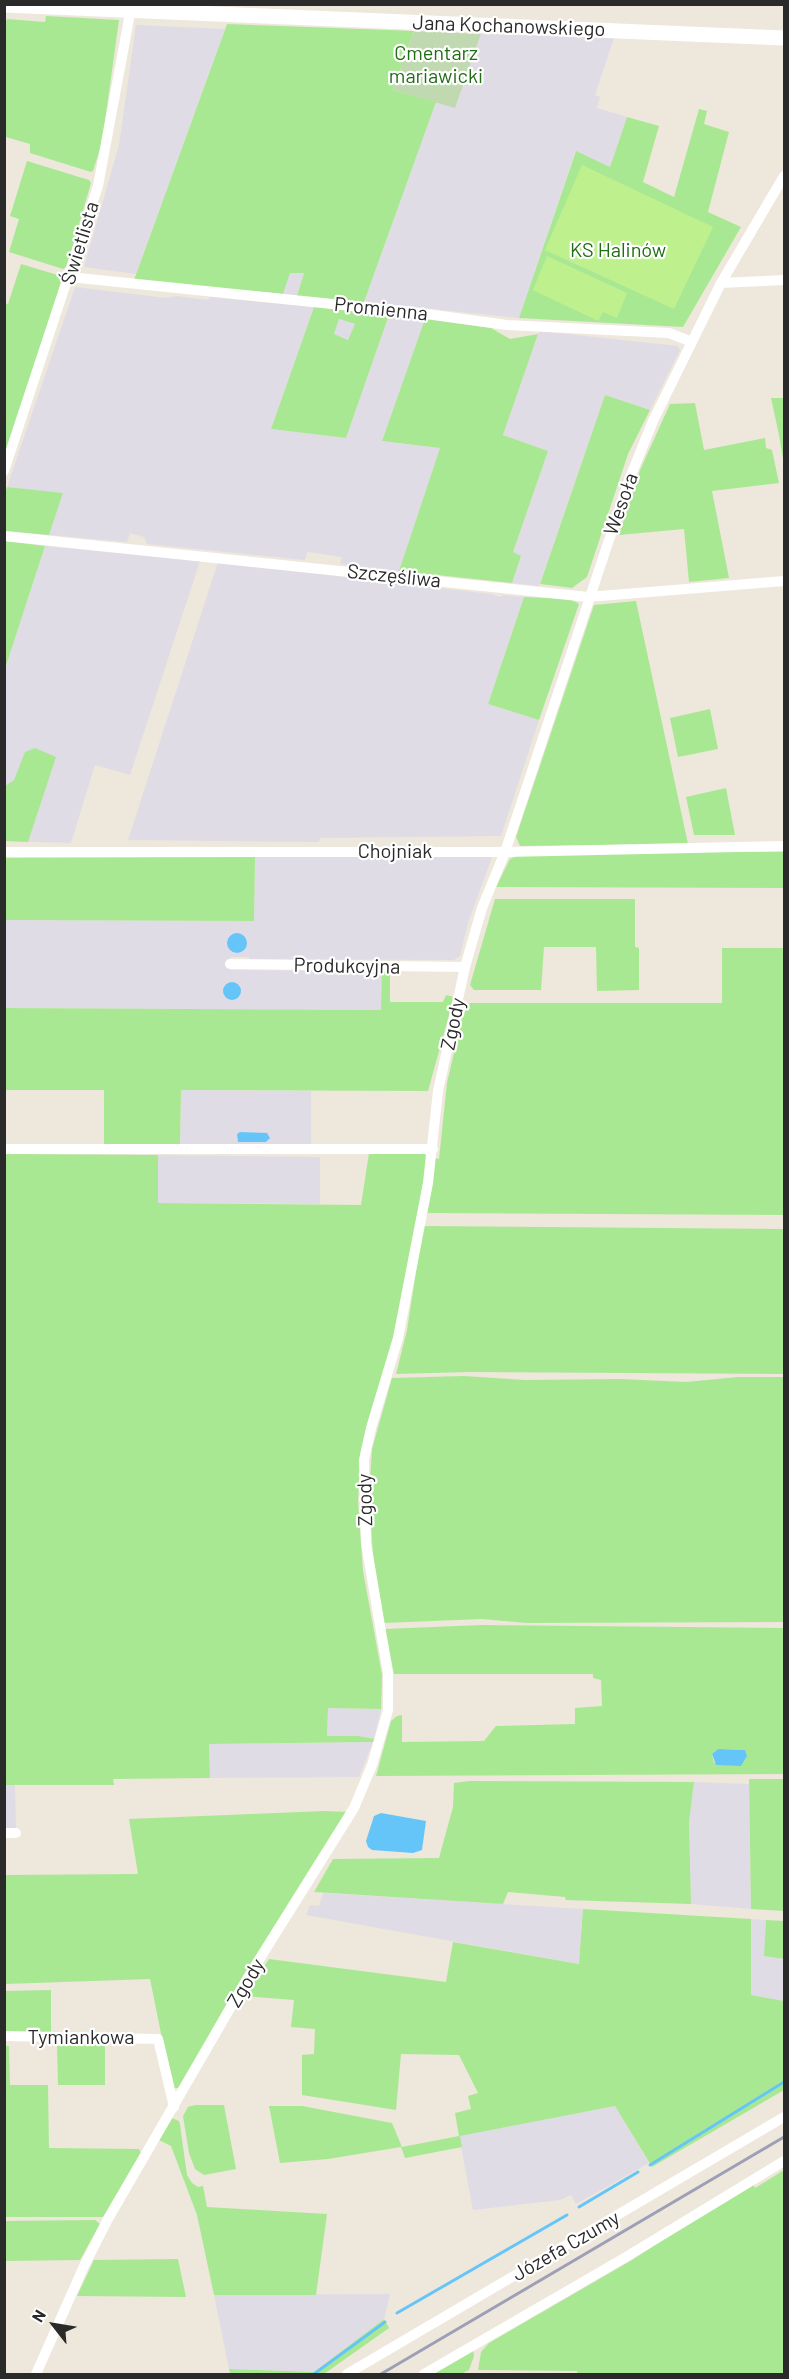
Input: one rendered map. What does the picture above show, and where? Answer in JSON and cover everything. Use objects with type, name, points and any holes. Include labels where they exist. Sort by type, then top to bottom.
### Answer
[{"type":"street","name":"Jana Kochanowskiego","points":[[4,5],[784,38]]},
{"type":"street","name":"Świetlista","points":[[4,471],[98,186],[129,19],[126,10]]},
{"type":"street","name":"Wesoła","points":[[505,852],[628,480],[653,421],[721,283],[784,176]]},
{"type":"street","name":"Promienna","points":[[69,277],[410,312],[507,325],[669,333],[692,342]]},
{"type":"street","points":[[721,283],[784,280]]},
{"type":"street","name":"Szczęśliwa","points":[[4,536],[588,597],[784,581]]},
{"type":"street","name":"Chojniak","points":[[4,852],[505,852],[784,846]]},
{"type":"street","name":"Zgody","points":[[36,2374],[98,2238],[247,1979],[354,1808],[386,1721],[388,1673],[366,1543],[364,1460],[370,1428],[398,1338],[433,1149],[438,1091],[465,968],[482,908],[505,852]]},
{"type":"street","name":"Produkcyjna","points":[[230,964],[465,968]]},
{"type":"street","points":[[4,1149],[433,1149]]},
{"type":"street","name":"Tymiankowa","points":[[4,2037],[158,2039],[174,2108]]},
{"type":"street","name":"Józefa Czumy","points":[[347,2374],[784,2117]]},
{"type":"street","points":[[424,2374],[784,2161]]},
{"type":"shaded area","points":[[136,25],[225,29],[136,274],[84,267],[119,145]]},
{"type":"shaded area","points":[[481,34],[614,38],[595,95],[600,97],[597,108],[627,117],[610,167],[575,152],[519,318],[364,302],[436,102],[455,107]]},
{"type":"shaded area","points":[[290,273],[304,273],[297,296],[283,294]]},
{"type":"shaded area","points":[[75,287],[166,298],[177,296],[208,300],[210,297],[314,307],[271,429],[346,438],[389,315],[425,319],[382,441],[440,448],[399,571],[340,564],[342,557],[307,552],[305,560],[147,544],[144,537],[130,533],[127,542],[49,535],[62,494],[7,487]]},
{"type":"shaded area","points":[[339,319],[355,324],[349,340],[333,335]]},
{"type":"shaded area","points":[[539,331],[678,346],[680,350],[650,410],[605,395],[539,586],[512,583],[521,556],[512,553],[548,451],[503,435]]},
{"type":"shaded area","points":[[45,546],[200,561],[130,775],[95,765],[71,843],[5,841],[5,669]]},
{"type":"shaded area","points":[[218,562],[501,597],[503,595],[524,597],[488,704],[539,720],[501,836],[320,838],[319,842],[128,840]]},
{"type":"shaded area","points":[[255,857],[492,857],[468,923],[460,956],[454,960],[230,957],[230,970],[382,971],[382,1010],[5,1008],[5,920],[254,921]]},
{"type":"shaded area","points":[[181,1090],[311,1091],[311,1145],[180,1145]]},
{"type":"shaded area","points":[[158,1155],[320,1157],[320,1204],[157,1203]]},
{"type":"shaded area","points":[[328,1708],[381,1709],[374,1739],[327,1736]]},
{"type":"shaded area","points":[[373,1742],[359,1777],[210,1778],[209,1744]]},
{"type":"shaded area","points":[[694,1782],[749,1784],[751,1909],[691,1904],[689,1822]]},
{"type":"shaded area","points":[[4,1785],[15,1785],[16,1830],[5,1830]]},
{"type":"shaded area","points":[[323,1893],[583,1909],[579,1964],[306,1915],[310,1905],[319,1906]]},
{"type":"shaded area","points":[[751,1919],[766,1920],[765,1956],[784,1959],[784,2001],[751,1995]]},
{"type":"shaded area","points":[[615,2106],[649,2163],[576,2204],[571,2195],[560,2200],[473,2210],[459,2136]]},
{"type":"shaded area","points":[[390,2294],[384,2319],[314,2372],[229,2369],[214,2295]]},
{"type":"green space","points":[[46,16],[119,20],[102,143],[91,172],[30,153],[30,144],[6,137],[5,140],[4,26],[7,19],[45,22]]},
{"type":"green space","points":[[227,24],[414,31],[393,90],[436,102],[364,302],[297,296],[304,273],[290,273],[283,294],[134,280]]},
{"type":"green space","name":"Cmentarz mariawicki","points":[[414,31],[481,34],[455,108],[393,90]]},
{"type":"green space","name":"KS Halinów","points":[[699,109],[707,111],[704,124],[729,132],[708,212],[741,227],[683,327],[519,318],[576,151],[610,167],[627,117],[659,126],[643,182],[674,197]]},
{"type":"green space","points":[[27,161],[89,180],[91,183],[67,266],[63,269],[9,252],[19,219],[10,216]]},
{"type":"green space","points":[[582,165],[713,227],[674,309],[545,250]]},
{"type":"green space","points":[[547,256],[627,293],[617,318],[603,312],[598,321],[533,290]]},
{"type":"green space","points":[[21,264],[61,276],[62,280],[4,461],[4,303],[8,304]]},
{"type":"green space","points":[[314,307],[389,315],[346,438],[271,429]],"holes":[[[339,319],[355,324],[348,340],[334,334]]]},
{"type":"green space","points":[[425,319],[491,328],[510,339],[538,334],[503,435],[548,451],[513,552],[521,556],[512,583],[399,571],[440,448],[382,441]]},
{"type":"green space","points":[[605,395],[650,410],[628,454],[587,577],[572,588],[540,584]]},
{"type":"green space","points":[[771,398],[784,398],[784,465],[779,435]]},
{"type":"green space","points":[[695,403],[704,450],[765,438],[766,448],[772,450],[779,483],[712,491],[729,578],[689,582],[684,529],[619,535],[640,470],[670,404]]},
{"type":"green space","points":[[7,487],[63,493],[49,535],[5,531]]},
{"type":"green space","points":[[5,541],[45,546],[5,669]]},
{"type":"green space","points":[[524,597],[570,599],[579,604],[539,720],[488,704]]},
{"type":"green space","points":[[636,601],[688,844],[520,846],[516,837],[594,605]]},
{"type":"green space","points":[[710,709],[718,749],[678,757],[670,718]]},
{"type":"green space","points":[[35,748],[56,757],[28,842],[5,841],[5,786],[14,780],[25,752]]},
{"type":"green space","points":[[726,788],[735,835],[694,835],[686,797]]},
{"type":"green space","points":[[784,852],[784,888],[496,887],[510,859],[519,855]]},
{"type":"green space","points":[[255,857],[254,921],[5,920],[5,858]]},
{"type":"green space","points":[[495,899],[635,899],[635,947],[639,948],[639,990],[597,991],[596,947],[544,947],[541,990],[474,990],[470,985]]},
{"type":"green space","points":[[722,948],[784,948],[784,1215],[425,1213],[435,1158],[439,1159],[447,1083],[463,1014],[470,1003],[722,1003]]},
{"type":"green space","points":[[382,970],[390,970],[390,1002],[443,1002],[446,995],[454,997],[428,1091],[181,1090],[180,1145],[104,1144],[104,1090],[5,1090],[4,1008],[381,1010]]},
{"type":"green space","points":[[369,1153],[425,1153],[427,1162],[397,1330],[361,1449],[358,1501],[363,1571],[382,1675],[381,1709],[328,1708],[327,1736],[358,1736],[374,1739],[373,1742],[209,1744],[210,1778],[113,1779],[114,1785],[5,1785],[4,1154],[158,1155],[158,1203],[361,1205]]},
{"type":"green space","points":[[423,1226],[784,1229],[784,1374],[469,1372],[396,1374],[407,1330]]},
{"type":"green space","points":[[464,1376],[525,1380],[620,1379],[686,1382],[738,1377],[784,1377],[784,1622],[526,1623],[482,1619],[384,1623],[374,1571],[369,1494],[372,1449],[392,1378]]},
{"type":"green space","points":[[481,1625],[784,1628],[784,1774],[376,1776],[391,1721],[397,1716],[402,1715],[402,1742],[484,1741],[496,1726],[575,1724],[575,1708],[602,1706],[601,1680],[593,1678],[593,1674],[394,1674],[385,1629]],"holes":[[[718,1749],[745,1750],[714,1763],[712,1754]]]},
{"type":"green space","points":[[749,1779],[784,1779],[784,1911],[751,1909]]},
{"type":"green space","points":[[469,1781],[694,1782],[689,1822],[691,1904],[566,1900],[565,1897],[508,1892],[503,1904],[314,1892],[333,1859],[439,1858],[453,1807],[454,1783]]},
{"type":"green space","points":[[349,1812],[231,1996],[180,2088],[172,2088],[150,1979],[5,1984],[4,1875],[138,1874],[129,1819]]},
{"type":"green space","points":[[583,1909],[751,1919],[751,1995],[784,2001],[784,2090],[652,2167],[615,2106],[460,2136],[462,2147],[405,2158],[401,2147],[328,2159],[280,2163],[269,2106],[302,2106],[392,2123],[402,2147],[459,2136],[455,2113],[471,2109],[468,2096],[478,2093],[459,2055],[401,2054],[396,2110],[302,2095],[302,2055],[314,2054],[315,2029],[291,2027],[294,2000],[244,1996],[269,1959],[446,1982],[453,1942],[579,1964]]},
{"type":"green space","points":[[766,1920],[784,1921],[784,1959],[764,1956]]},
{"type":"green space","points":[[51,1990],[51,2032],[5,2032],[4,1991]]},
{"type":"green space","points":[[105,2045],[105,2085],[58,2085],[57,2046]]},
{"type":"green space","points":[[4,2046],[9,2046],[10,2085],[48,2085],[49,2148],[139,2149],[141,2153],[103,2217],[5,2217]]},
{"type":"green space","points":[[224,2105],[236,2169],[204,2175],[195,2169],[189,2153],[183,2116],[188,2107]]},
{"type":"green space","points":[[172,2118],[179,2121],[187,2175],[192,2183],[198,2187],[203,2186],[207,2207],[327,2214],[316,2295],[214,2295],[197,2215],[171,2146],[159,2140]]},
{"type":"green space","points":[[784,2170],[784,2374],[578,2374],[577,2371],[478,2370],[481,2352],[489,2343],[632,2260],[752,2182],[755,2188]]},
{"type":"green space","points":[[95,2220],[100,2224],[80,2260],[5,2261],[4,2221]]},
{"type":"green space","points":[[178,2259],[186,2297],[77,2296],[94,2260]]},
{"type":"green space","points":[[384,2319],[389,2328],[324,2374],[230,2374],[229,2369],[314,2372]]},
{"type":"green space","points":[[473,2349],[474,2356],[469,2370],[461,2374],[431,2374]]},
{"type":"water","points":[[237,933],[244,936],[247,943],[244,950],[237,953],[230,950],[227,943],[230,936]]},
{"type":"water","points":[[228,982],[236,982],[241,987],[239,998],[228,1000],[223,995],[223,987]]},
{"type":"water","points":[[240,1132],[267,1133],[270,1138],[266,1142],[238,1142],[237,1134]]},
{"type":"water","points":[[718,1749],[745,1750],[747,1756],[741,1766],[716,1765],[712,1754]]},
{"type":"water","points":[[381,1813],[426,1821],[422,1850],[413,1853],[372,1850],[368,1847],[366,1841],[374,1816]]},
{"type":"waterway","points":[[650,2165],[784,2082]]},
{"type":"waterway","points":[[579,2207],[638,2172]]},
{"type":"waterway","points":[[397,2313],[567,2215]]},
{"type":"waterway","points":[[314,2374],[385,2322]]},
{"type":"railway","points":[[381,2374],[784,2137]]}]
